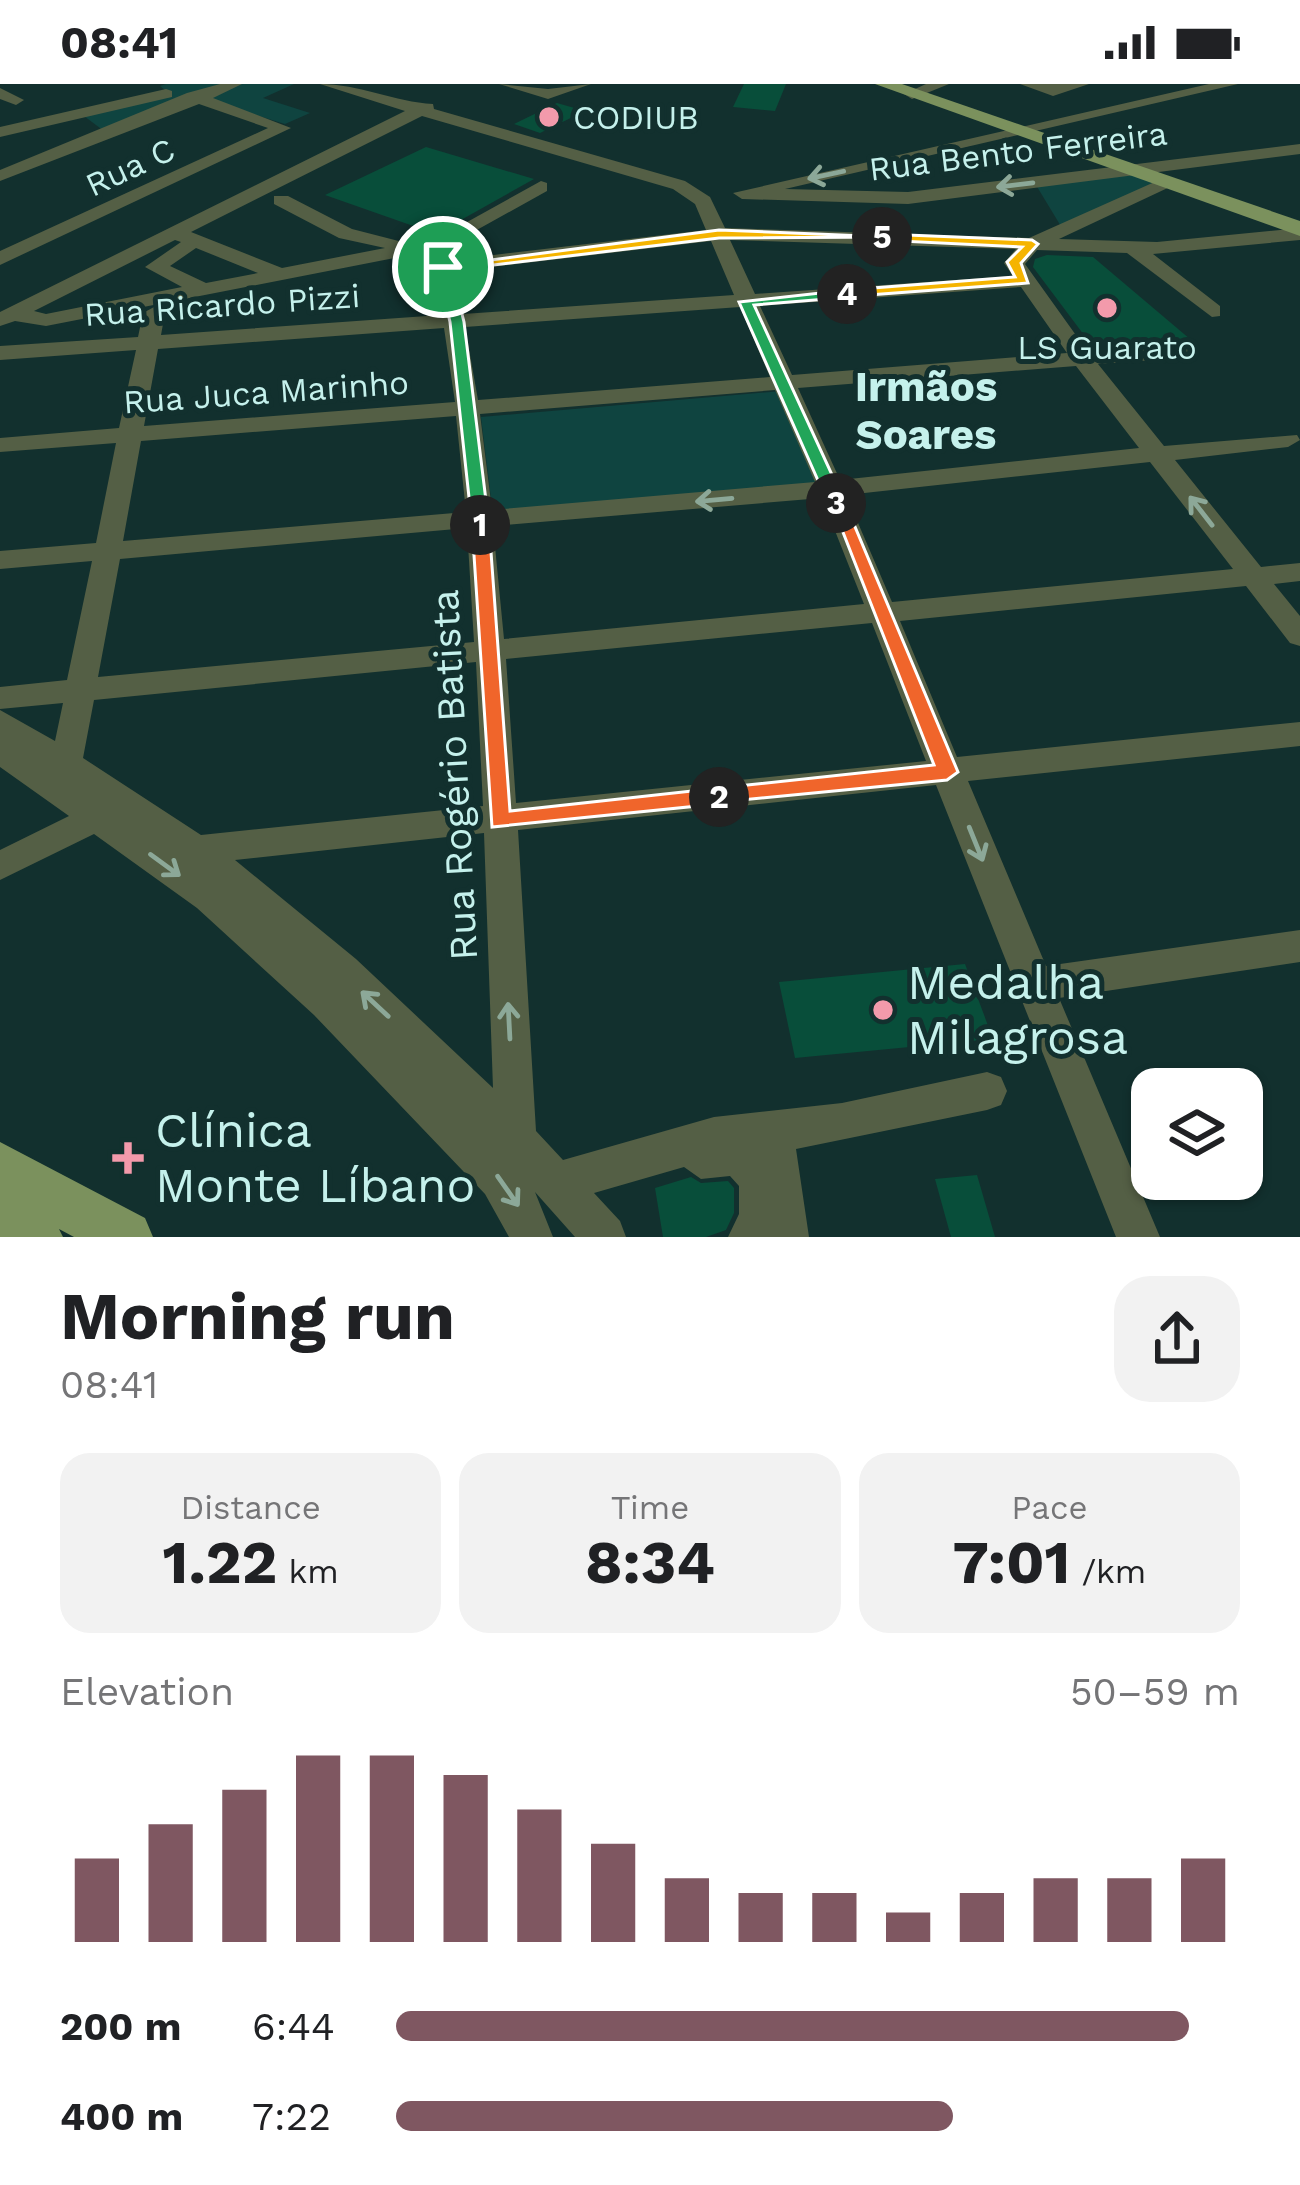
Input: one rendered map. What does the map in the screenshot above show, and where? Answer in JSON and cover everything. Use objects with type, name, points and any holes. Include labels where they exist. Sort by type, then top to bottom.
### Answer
[{"type":"main road","points":[[884,84],[927,87],[1131,168],[1165,173],[1300,232]]},
{"type":"main road","points":[[1033,129],[1300,214]]},
{"type":"main road","points":[[0,1166],[127,1237]]},
{"type":"main road","points":[[0,1218],[36,1237]]},
{"type":"street","points":[[0,132],[190,89],[234,84]]},
{"type":"street","points":[[328,84],[679,185],[728,211]]},
{"type":"street","points":[[347,84],[728,211],[1023,262],[1300,232]]},
{"type":"street","points":[[506,84],[548,94],[584,84]]},
{"type":"street","points":[[1028,84],[1053,91],[1082,84]]},
{"type":"street","points":[[6,317],[39,321],[281,275],[728,211],[1033,129],[1230,84]]},
{"type":"street","points":[[0,176],[190,89]]},
{"type":"street","name":"Rua C","points":[[2,254],[284,128],[190,89]]},
{"type":"street","points":[[6,317],[173,244],[430,111]]},
{"type":"street","points":[[173,244],[197,242],[387,146],[379,136]]},
{"type":"street","name":"Rua Bento Ferreira","points":[[1023,262],[1165,173],[1300,148]]},
{"type":"street","points":[[1259,154],[1300,172]]},
{"type":"street","name":"Rua Bento Ferreira","points":[[728,211],[908,199],[1131,168]]},
{"type":"street","points":[[1056,180],[1091,189],[1107,200],[1109,210]]},
{"type":"street","points":[[281,200],[346,234],[426,252],[541,187]]},
{"type":"street","points":[[728,211],[746,302],[831,489],[1138,1237]]},
{"type":"street","points":[[197,242],[281,275]]},
{"type":"street","points":[[173,244],[244,283]]},
{"type":"street","points":[[173,244],[157,269],[207,291]]},
{"type":"street","points":[[1133,248],[1212,311]]},
{"type":"street","name":"Rua Rogério Batista","points":[[426,252],[457,322],[480,520],[514,1138]]},
{"type":"street","points":[[1023,262],[1083,360],[1300,636]]},
{"type":"street","name":"Rua Ricardo Pizzi","points":[[0,353],[746,302],[1023,262]]},
{"type":"street","points":[[66,766],[154,314]]},
{"type":"street","name":"Rua Juca Marinho","points":[[0,445],[1182,351]]},
{"type":"street","points":[[0,560],[831,489],[1288,440]]},
{"type":"street","points":[[0,698],[1300,572]]},
{"type":"street","points":[[0,722],[66,766],[358,1033],[500,1179],[526,1217],[531,1237]]},
{"type":"street","points":[[195,850],[1300,734]]},
{"type":"street","points":[[0,750],[195,850],[334,966],[514,1138],[567,1179],[604,1237]]},
{"type":"street","points":[[0,866],[112,810]]},
{"type":"street","points":[[1033,985],[1300,946]]},
{"type":"street","points":[[567,1179],[714,1138],[842,1123],[987,1090]]},
{"type":"street","points":[[772,1131],[787,1237]]},
{"type":"street","points":[[567,1179],[734,1155],[751,1166],[764,1199],[759,1226],[750,1237]]},
{"type":"green space","points":[[294,84],[263,98],[310,113],[285,124],[204,99],[104,131],[84,116],[166,91],[160,86]]},
{"type":"green space","points":[[1133,172],[1161,181],[1062,228],[1036,185]]},
{"type":"green space","points":[[782,391],[822,482],[493,514],[481,417]]},
{"type":"building","points":[[744,84],[786,84],[775,111],[733,107]]},
{"type":"building","name":"CODIUB","points":[[557,103],[585,111],[540,133],[514,124]]},
{"type":"building","points":[[426,147],[534,179],[436,234],[325,195]]},
{"type":"building","name":"LS Guarato","points":[[1093,257],[1197,345],[1093,347],[1033,267],[1035,259]]},
{"type":"building","name":"Medalha Milagrosa","points":[[965,964],[993,1039],[795,1058],[779,982]]},
{"type":"building","points":[[977,1175],[995,1237],[951,1237],[935,1179]]},
{"type":"building","points":[[691,1177],[701,1183],[728,1181],[734,1188],[734,1213],[726,1230],[706,1237],[663,1237],[655,1188]]},
{"type":"place","name":"CODIUB","points":[[549,117]]},
{"type":"place","name":"LS Guarato","points":[[1107,308]]},
{"type":"place","name":"Medalha Milagrosa","points":[[883,1010]]},
{"type":"place","name":"Clínica Monte Líbano","points":[[128,1158]]},
{"type":"district","name":"Irmãos Soares","points":[[926,410]]},
{"type":"route","points":[[719,234],[1032,244],[1014,262],[1023,280],[746,302],[831,489],[947,772],[500,821],[480,520],[457,322],[443,267],[719,234]]}]
